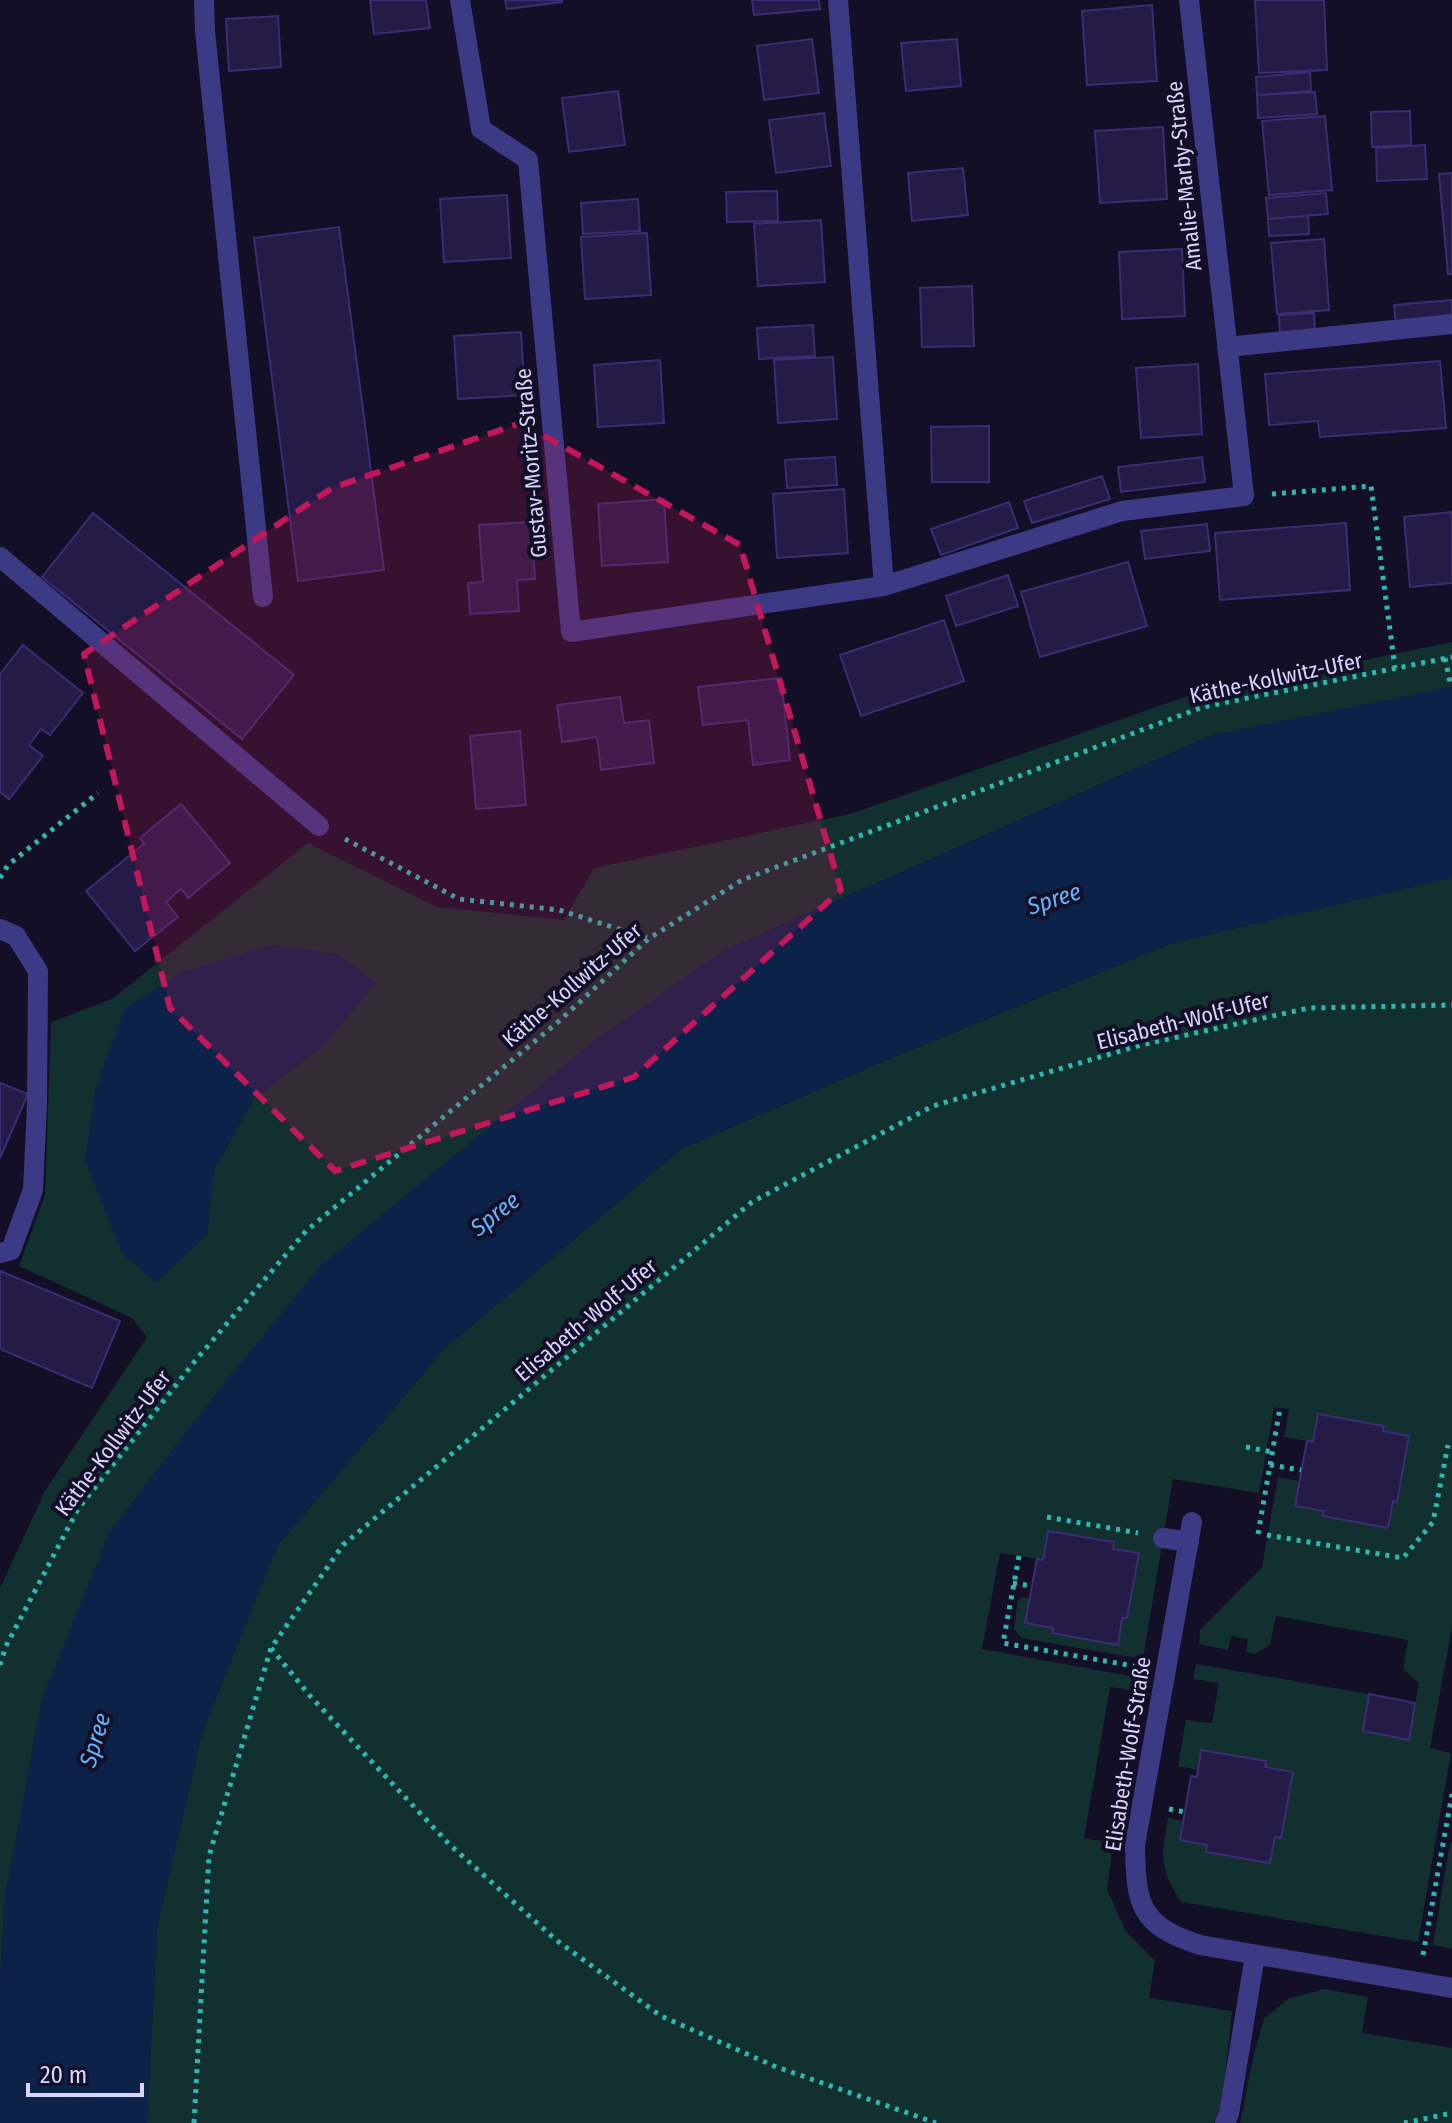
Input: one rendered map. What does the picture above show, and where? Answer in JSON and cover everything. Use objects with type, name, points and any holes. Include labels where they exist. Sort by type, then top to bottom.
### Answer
[{"type":"street","points":[[204,0],[263,597]]},
{"type":"street","name":"Gustav-Moritz-Straße","points":[[460,0],[481,129],[528,160],[571,632],[884,586],[1122,511],[1244,496]]},
{"type":"street","points":[[838,0],[884,586]]},
{"type":"street","name":"Amalie-Marby-Straße","points":[[1189,0],[1244,496]]},
{"type":"street","points":[[1227,347],[1452,324]]},
{"type":"street","points":[[0,557],[319,826]]},
{"type":"street","points":[[0,929],[16,936],[38,971],[33,1190],[11,1250],[0,1253]]},
{"type":"street","name":"Elisabeth-Wolf-Straße","points":[[1163,1538],[1190,1532],[1135,1845],[1136,1888],[1148,1918],[1173,1936],[1200,1945],[1452,1988]]},
{"type":"street","points":[[1225,2123],[1255,1955]]},
{"type":"path","points":[[1244,496],[1371,486],[1395,668]]},
{"type":"path","points":[[1448,658],[1450,682]]},
{"type":"path","name":"Käthe-Kollwitz-Ufer","points":[[0,1665],[3,1647],[78,1509],[195,1361],[306,1231],[558,1022],[648,939],[742,880],[1203,707],[1448,658]]},
{"type":"path","points":[[0,878],[8,865],[98,793]]},
{"type":"path","points":[[319,826],[459,899],[559,910],[648,939]]},
{"type":"path","name":"Elisabeth-Wolf-Ufer","points":[[194,2123],[209,1856],[271,1648],[343,1545],[752,1202],[933,1106],[1141,1045],[1309,1008],[1452,1005]]},
{"type":"path","points":[[1258,1534],[1280,1408]]},
{"type":"path","points":[[1267,1535],[1403,1558],[1433,1522],[1448,1445]]},
{"type":"path","points":[[1246,1447],[1272,1452]]},
{"type":"path","points":[[1270,1465],[1301,1470]]},
{"type":"path","points":[[1047,1517],[1163,1538]]},
{"type":"path","points":[[1019,1556],[1003,1643],[1140,1667]]},
{"type":"path","points":[[1013,1583],[1032,1586]]},
{"type":"path","points":[[271,1648],[311,1697],[449,1844],[556,1940],[661,2016],[774,2066],[936,2123]]},
{"type":"path","points":[[1423,1956],[1452,1794]]},
{"type":"path","points":[[1176,1810],[1185,1812]]},
{"type":"path","points":[[1444,1836],[1452,1838]]},
{"type":"path","points":[[1404,2123],[1452,2113]]},
{"type":"highlighted area","points":[[521,423],[740,545],[841,890],[634,1077],[335,1171],[170,1008],[84,654],[332,488]]},
{"type":"green space","points":[[1452,642],[1452,687],[1212,735],[723,951],[42,1699],[5,1899],[0,1980],[0,1588],[45,1491],[147,1337],[132,1318],[19,1266],[45,1195],[51,1022],[112,999],[308,843],[437,907],[564,920],[594,868],[850,814],[1185,697]],"holes":[[[322,1047],[254,1098],[214,1170],[209,1199],[85,1160]]]},
{"type":"green space","points":[[1452,878],[1452,1627],[1430,1748],[1451,1753],[1418,1942],[1181,1902],[1165,1871],[1163,1853],[1168,1818],[1183,1821],[1180,1840],[1207,1845],[1206,1852],[1270,1863],[1275,1837],[1281,1837],[1293,1773],[1265,1767],[1266,1761],[1202,1750],[1198,1770],[1178,1766],[1186,1720],[1212,1723],[1219,1683],[1193,1679],[1196,1664],[1369,1694],[1409,1739],[1419,1683],[1403,1669],[1408,1640],[1276,1616],[1270,1645],[1254,1654],[1246,1652],[1248,1639],[1231,1636],[1228,1650],[1199,1644],[1200,1630],[1262,1567],[1278,1477],[1299,1481],[1295,1506],[1324,1511],[1323,1516],[1398,1502],[1409,1436],[1383,1431],[1384,1427],[1318,1414],[1313,1442],[1284,1437],[1289,1409],[1274,1407],[1259,1493],[1173,1479],[1143,1659],[1021,1638],[1014,1629],[1018,1600],[1023,1597],[1030,1599],[1025,1623],[1053,1628],[1053,1634],[1118,1645],[1122,1618],[1127,1618],[1138,1554],[1048,1531],[1043,1560],[1000,1553],[982,1649],[1141,1678],[1139,1691],[1110,1687],[1084,1838],[1113,1843],[1107,1890],[1126,1931],[1155,1961],[1149,1998],[1232,2011],[1221,2115],[1214,2123],[147,2123],[157,1927],[202,1733],[277,1546],[444,1349],[681,1149],[884,1061],[1172,943]]},
{"type":"green space","points":[[1452,1842],[1452,1949],[1433,1945]]},
{"type":"green space","points":[[1324,1989],[1368,1997],[1362,2033],[1452,2048],[1452,2123],[1240,2123],[1264,2019],[1288,1999]]},
{"type":"water","name":"Spree","points":[[1452,687],[1452,878],[1172,943],[884,1061],[681,1149],[444,1349],[277,1546],[202,1733],[157,1927],[147,2123],[0,2123],[0,1980],[5,1899],[42,1699],[110,1531],[220,1388],[322,1264],[595,1040],[723,951],[1212,735]]},
{"type":"water","points":[[272,945],[337,954],[377,983],[322,1047],[254,1098],[214,1170],[207,1235],[156,1283],[122,1253],[85,1160],[96,1087],[125,1008],[182,972]]},
{"type":"building","points":[[370,0],[426,0],[430,28],[374,34]]},
{"type":"building","points":[[505,0],[562,0],[562,2],[507,9]]},
{"type":"building","points":[[752,0],[819,0],[820,9],[754,15]]},
{"type":"building","points":[[1255,0],[1324,0],[1327,70],[1259,73]]},
{"type":"building","points":[[1152,5],[1157,81],[1087,85],[1082,11]]},
{"type":"building","points":[[278,16],[281,67],[229,71],[226,19]]},
{"type":"building","points":[[812,39],[819,93],[764,100],[757,46]]},
{"type":"building","points":[[957,39],[961,86],[906,91],[901,43]]},
{"type":"building","points":[[1310,72],[1311,91],[1257,95],[1256,77]]},
{"type":"building","points":[[618,91],[625,145],[569,152],[562,98]]},
{"type":"building","points":[[1315,92],[1317,114],[1258,118],[1257,95]]},
{"type":"building","points":[[1410,111],[1411,145],[1372,147],[1371,112]]},
{"type":"building","points":[[824,113],[831,166],[776,173],[769,120]]},
{"type":"building","points":[[1325,116],[1332,190],[1269,195],[1262,121]]},
{"type":"building","points":[[1163,127],[1167,199],[1100,203],[1095,131]]},
{"type":"building","points":[[1425,145],[1427,179],[1377,181],[1376,148]]},
{"type":"building","points":[[963,168],[968,215],[912,221],[908,173]]},
{"type":"building","points":[[1452,173],[1452,274],[1448,274],[1439,174]]},
{"type":"building","points":[[777,191],[778,221],[727,222],[726,192]]},
{"type":"building","points":[[1326,193],[1328,214],[1268,219],[1266,198]]},
{"type":"building","points":[[507,195],[511,258],[444,262],[440,199]]},
{"type":"building","points":[[638,199],[640,231],[583,234],[581,203]]},
{"type":"building","points":[[1308,216],[1309,234],[1269,236],[1268,219]]},
{"type":"building","points":[[821,220],[825,282],[758,286],[754,224]]},
{"type":"building","points":[[339,227],[384,570],[298,581],[254,238]]},
{"type":"building","points":[[647,233],[651,295],[585,299],[581,237]]},
{"type":"building","points":[[1324,239],[1329,310],[1277,314],[1271,243]]},
{"type":"building","points":[[1182,249],[1185,316],[1122,319],[1119,252]]},
{"type":"building","points":[[972,286],[974,346],[922,347],[920,288]]},
{"type":"building","points":[[1452,300],[1452,320],[1396,326],[1394,305]]},
{"type":"building","points":[[1314,313],[1315,332],[1280,335],[1279,315]]},
{"type":"building","points":[[813,325],[815,356],[759,359],[757,328]]},
{"type":"building","points":[[521,332],[525,395],[458,399],[454,336]]},
{"type":"building","points":[[833,357],[837,419],[778,423],[774,360]]},
{"type":"building","points":[[660,360],[664,423],[598,427],[594,365]]},
{"type":"building","points":[[1440,361],[1446,428],[1320,437],[1318,421],[1269,425],[1265,374]]},
{"type":"building","points":[[1198,364],[1202,434],[1141,438],[1136,368]]},
{"type":"building","points":[[989,426],[989,482],[932,482],[931,427]]},
{"type":"building","points":[[835,457],[837,485],[787,488],[785,460]]},
{"type":"building","points":[[1202,457],[1205,482],[1121,492],[1118,467]]},
{"type":"building","points":[[1102,476],[1110,499],[1032,523],[1024,501]]},
{"type":"building","points":[[844,489],[848,553],[777,558],[773,494]]},
{"type":"building","points":[[664,499],[668,562],[602,566],[598,504]]},
{"type":"building","points":[[1009,502],[1018,528],[941,555],[931,529]]},
{"type":"building","points":[[1452,512],[1452,583],[1410,587],[1404,517]]},
{"type":"building","points":[[93,513],[294,675],[242,739],[42,577]]},
{"type":"building","points":[[531,522],[535,579],[517,580],[519,611],[470,614],[468,583],[483,582],[479,525]]},
{"type":"building","points":[[1346,523],[1350,590],[1220,600],[1215,533]]},
{"type":"building","points":[[1207,524],[1210,551],[1145,559],[1141,531]]},
{"type":"building","points":[[1128,562],[1147,626],[1040,657],[1021,592]]},
{"type":"building","points":[[1008,575],[1018,606],[956,626],[946,596]]},
{"type":"building","points":[[944,620],[964,681],[861,716],[840,655]]},
{"type":"building","points":[[23,645],[83,693],[50,735],[41,729],[29,745],[43,756],[9,799],[0,792],[0,674]]},
{"type":"building","points":[[781,678],[790,760],[753,765],[748,720],[703,725],[698,687]]},
{"type":"building","points":[[620,697],[624,723],[649,720],[654,763],[601,770],[597,737],[562,742],[557,705]]},
{"type":"building","points":[[520,731],[526,805],[476,809],[470,736]]},
{"type":"building","points":[[181,804],[230,863],[188,898],[181,889],[166,902],[178,917],[135,951],[86,891],[144,844],[140,838]]},
{"type":"building","points":[[0,1083],[28,1094],[0,1158]]},
{"type":"building","points":[[0,1271],[120,1321],[92,1388],[0,1349]]},
{"type":"building","points":[[1318,1414],[1384,1426],[1383,1431],[1409,1436],[1397,1502],[1393,1501],[1388,1528],[1323,1516],[1324,1511],[1295,1506],[1307,1440],[1313,1442]]},
{"type":"building","points":[[1048,1531],[1114,1542],[1113,1549],[1139,1553],[1127,1618],[1122,1618],[1118,1645],[1052,1633],[1053,1628],[1025,1623],[1037,1559],[1043,1560]]},
{"type":"building","points":[[1369,1694],[1415,1703],[1409,1740],[1363,1731]]},
{"type":"building","points":[[1201,1750],[1266,1761],[1265,1767],[1293,1772],[1281,1838],[1275,1837],[1270,1863],[1206,1852],[1207,1845],[1180,1840],[1191,1776],[1197,1777]]}]
